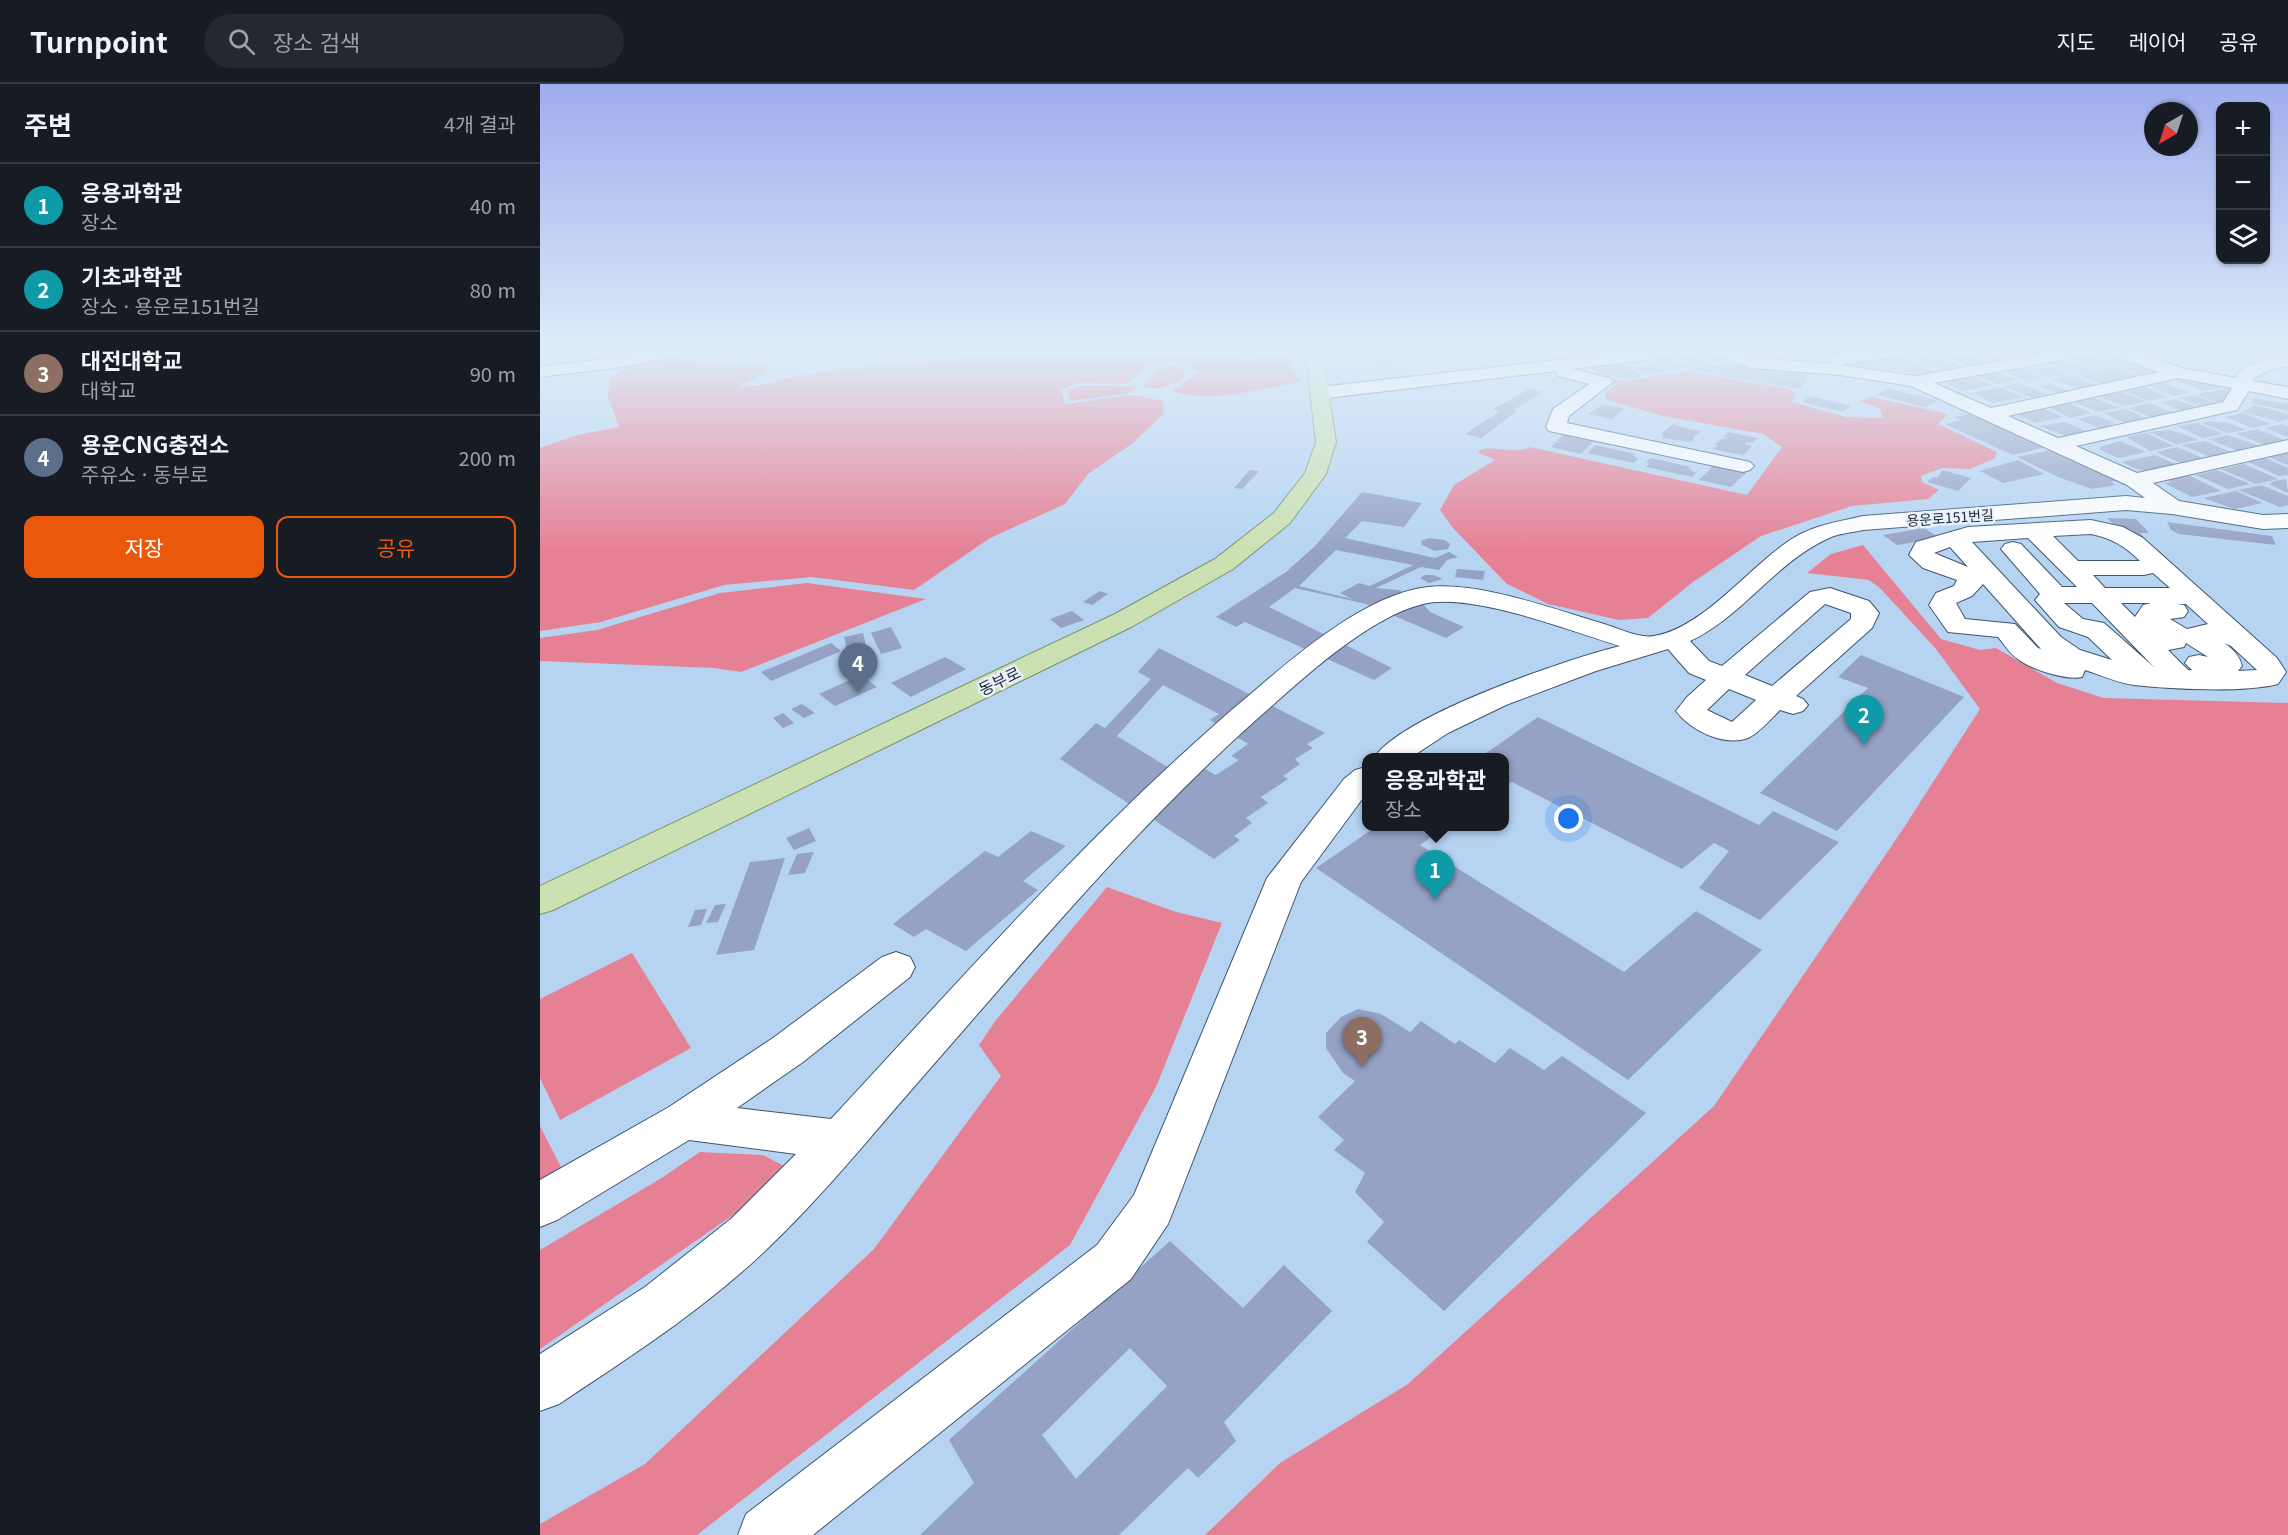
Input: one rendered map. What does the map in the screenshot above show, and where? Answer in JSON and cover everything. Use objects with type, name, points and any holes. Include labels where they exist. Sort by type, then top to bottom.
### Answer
[{"type":"main road","name":"동부로","points":[[540,901],[1124,620],[1224,564],[1282,518],[1315,474],[1326,442],[1323,418]]},
{"type":"street","points":[[1559,418],[1556,427],[1743,466]]},
{"type":"street","points":[[1998,418],[2135,480],[2172,507]]},
{"type":"street","points":[[2058,444],[2177,418]]},
{"type":"street","points":[[2135,480],[2288,446]]},
{"type":"street","points":[[2108,505],[2112,516],[2098,518],[2107,560],[2145,642],[2180,678]]},
{"type":"street","name":"용운로151번길","points":[[1395,753],[1411,739],[1476,709],[1698,626],[1777,559],[1820,533],[1863,523],[2108,505],[2172,507],[2263,522],[2288,521]]},
{"type":"street","points":[[2042,538],[2107,560],[2172,577],[2218,618],[2241,640],[2275,661],[2272,672],[2268,678],[2091,677],[2028,654],[2006,630],[1957,626],[1942,605],[1945,598],[1963,591],[1971,584],[1968,575],[1932,563],[1921,555],[1924,547],[1940,541],[1962,538],[1968,534],[2042,538],[2107,560],[2193,596]]},
{"type":"street","points":[[1962,538],[1961,545],[2051,643],[2070,656],[2139,676]]},
{"type":"street","points":[[2013,549],[2055,594]]},
{"type":"street","points":[[2139,676],[2095,629],[2081,630],[2068,624],[2048,600],[2107,560],[2172,577]]},
{"type":"street","points":[[540,1385],[663,1305],[749,1234],[840,1140],[1070,885],[1200,752],[1299,667],[1382,609],[1424,595],[1466,596],[1660,642],[1699,667],[1787,703]]},
{"type":"street","points":[[1830,596],[1860,607],[1866,613],[1863,622],[1787,703],[1739,730],[1725,731],[1700,721],[1691,711],[1725,678],[1810,602],[1819,597],[1830,596]]},
{"type":"street","points":[[2145,642],[2166,642],[2174,640],[2178,635],[2152,621],[2148,616],[2152,611],[2175,611],[2218,618]]},
{"type":"street","points":[[2145,642],[2215,668],[2228,666],[2228,659],[2222,653],[2205,646],[2198,640],[2197,634],[2213,631],[2241,640]]},
{"type":"street","points":[[767,1535],[1114,1262],[1151,1209],[1285,878],[1355,786],[1362,780]]},
{"type":"street","points":[[540,1205],[684,1120],[788,1050],[896,967]]},
{"type":"street","points":[[684,1120],[840,1140]]},
{"type":"shaded area","points":[[616,418],[1159,418],[1133,443],[1088,474],[1065,504],[990,538],[914,590],[812,577],[724,585],[601,622],[540,631],[540,448],[577,435],[619,427]]},
{"type":"shaded area","points":[[1673,418],[1944,418],[1938,424],[1997,452],[1994,459],[1969,469],[1942,468],[1921,476],[1922,482],[1939,490],[1928,499],[1852,506],[1761,536],[1693,582],[1648,618],[1619,620],[1548,604],[1507,584],[1453,528],[1440,510],[1454,485],[1495,460],[1477,452],[1487,449],[1516,450],[1530,447],[1747,495],[1782,447],[1763,434]]},
{"type":"shaded area","points":[[1863,545],[1941,639],[1980,650],[1996,648],[2057,683],[2104,698],[2288,703],[2288,1535],[1205,1535],[1280,1463],[1408,1384],[1714,1106],[1903,829],[1980,709],[1936,649],[1880,588],[1869,580],[1807,573],[1831,554]]},
{"type":"shaded area","points":[[807,583],[926,599],[741,672],[714,668],[540,661],[540,638],[597,630],[720,593]]},
{"type":"shaded area","points":[[1107,887],[1176,912],[1222,923],[1156,1087],[1070,1245],[697,1535],[540,1535],[540,1524],[645,1464],[874,1249],[1001,1076],[979,1045],[996,1020]]},
{"type":"shaded area","points":[[632,953],[691,1048],[560,1120],[540,1078],[540,999]]},
{"type":"shaded area","points":[[540,1126],[561,1167],[540,1179]]},
{"type":"shaded area","points":[[700,1152],[763,1155],[784,1166],[769,1190],[540,1349],[540,1250],[660,1179]]},
{"type":"building","points":[[1490,418],[1508,418],[1481,438],[1465,434]]},
{"type":"building","points":[[1955,418],[1985,418],[2050,446],[2013,455],[1945,424],[1960,420]]},
{"type":"building","points":[[2024,418],[2060,418],[2036,423]]},
{"type":"building","points":[[2102,418],[2115,423],[2110,424],[2118,428],[2104,430],[2077,419]]},
{"type":"building","points":[[2113,418],[2145,418],[2152,421],[2129,425]]},
{"type":"building","points":[[2227,418],[2255,418],[2271,424],[2253,428]]},
{"type":"building","points":[[2264,418],[2288,418],[2279,422]]},
{"type":"building","points":[[2211,421],[2232,424],[2246,430],[2227,433],[2201,423]]},
{"type":"building","points":[[2065,422],[2091,433],[2072,438],[2039,426]]},
{"type":"building","points":[[2197,423],[2223,434],[2203,438],[2177,426]]},
{"type":"building","points":[[1673,424],[1702,431],[1693,437],[1695,438],[1691,442],[1662,438],[1664,435],[1661,434]]},
{"type":"building","points":[[2283,424],[2288,426],[2288,437],[2265,428]]},
{"type":"building","points":[[2257,429],[2287,441],[2266,445],[2236,434]]},
{"type":"building","points":[[2170,430],[2198,440],[2176,444],[2149,432]]},
{"type":"building","points":[[1728,432],[1758,438],[1752,443],[1746,442],[1745,444],[1752,446],[1743,455],[1712,449],[1719,446],[1715,445],[1721,439],[1729,438],[1724,437]]},
{"type":"building","points":[[2146,433],[2174,446],[2150,451],[2126,437]]},
{"type":"building","points":[[1563,435],[1586,438],[1593,442],[1581,454],[1551,447],[1556,442],[1566,443],[1557,441]]},
{"type":"building","points":[[2227,435],[2259,446],[2241,452],[2208,439]]},
{"type":"building","points":[[2120,441],[2146,452],[2119,458],[2100,450],[2100,447]]},
{"type":"building","points":[[2205,441],[2235,454],[2212,458],[2182,445]]},
{"type":"building","points":[[1595,445],[1635,454],[1633,455],[1638,459],[1634,463],[1587,453]]},
{"type":"building","points":[[2177,447],[2207,460],[2185,465],[2156,452]]},
{"type":"building","points":[[2051,450],[2116,480],[2111,482],[2116,485],[2092,489],[2058,477],[2017,457]]},
{"type":"building","points":[[2288,452],[2288,465],[2268,457]]},
{"type":"building","points":[[2155,455],[2180,466],[2155,472],[2136,469],[2122,462]]},
{"type":"building","points":[[1651,458],[1690,467],[1689,469],[1696,473],[1692,477],[1646,467],[1649,463],[1646,462]]},
{"type":"building","points":[[2265,458],[2288,468],[2288,475],[2279,476],[2246,461]]},
{"type":"building","points":[[2018,460],[2044,474],[2003,483],[1980,471]]},
{"type":"building","points":[[2244,464],[2278,479],[2256,484],[2221,469]]},
{"type":"building","points":[[1714,465],[1747,472],[1731,487],[1699,480]]},
{"type":"building","points":[[1250,470],[1259,471],[1242,489],[1234,488]]},
{"type":"building","points":[[1943,470],[1971,478],[1958,491],[1927,482],[1933,477],[1937,478]]},
{"type":"building","points":[[2217,470],[2250,484],[2228,489],[2196,475]]},
{"type":"building","points":[[2188,475],[2221,491],[2192,497],[2164,483],[2171,482],[2166,479]]},
{"type":"building","points":[[2286,479],[2288,493],[2269,484],[2273,483],[2270,482]]},
{"type":"building","points":[[2261,485],[2288,496],[2288,505],[2280,507],[2238,490]]},
{"type":"building","points":[[2236,491],[2263,503],[2235,509],[2203,498]]},
{"type":"building","points":[[1362,492],[1422,503],[1404,527],[1362,521],[1345,538],[1435,558],[1449,552],[1458,557],[1447,560],[1439,570],[1421,567],[1376,588],[1399,590],[1423,604],[1430,612],[1464,627],[1446,638],[1366,604],[1295,588],[1269,607],[1392,668],[1374,680],[1245,622],[1236,627],[1216,617],[1286,572],[1315,546]],"holes":[[[1336,550],[1413,565],[1370,586],[1359,583],[1340,593],[1352,599],[1299,586]]]},
{"type":"building","points":[[2107,518],[2136,519],[2149,533],[2140,533],[2146,540],[2133,539],[2121,526],[2114,525]]},
{"type":"building","points":[[2167,522],[2272,536],[2276,545],[2179,534],[2171,530]]},
{"type":"building","points":[[1924,528],[1939,538],[1897,545],[1883,535]]},
{"type":"building","points":[[1429,538],[1445,540],[1450,544],[1448,549],[1435,551],[1422,545],[1421,541]]},
{"type":"building","points":[[1457,569],[1485,571],[1483,580],[1455,577]]},
{"type":"building","points":[[1425,575],[1443,579],[1429,583],[1420,578]]},
{"type":"building","points":[[1100,591],[1108,594],[1092,605],[1083,602]]},
{"type":"building","points":[[1072,611],[1084,620],[1061,628],[1050,619]]},
{"type":"building","points":[[891,627],[902,648],[881,654],[871,633]]},
{"type":"building","points":[[863,633],[870,662],[851,667],[844,637]]},
{"type":"building","points":[[831,643],[841,651],[771,681],[761,672]]},
{"type":"building","points":[[1159,648],[1325,733],[1307,744],[1313,748],[1295,759],[1300,764],[1283,776],[1288,779],[1261,797],[1268,803],[1246,818],[1252,823],[1234,836],[1240,840],[1214,859],[1060,759],[1096,723],[1105,728],[1151,679],[1138,672]],"holes":[[[1163,685],[1219,714],[1210,720],[1248,744],[1231,756],[1239,760],[1216,775],[1189,760],[1174,771],[1117,736]]]},
{"type":"building","points":[[1861,655],[1964,697],[1837,831],[1760,793],[1868,688],[1838,677]]},
{"type":"building","points":[[945,657],[966,669],[911,697],[891,683]]},
{"type":"building","points":[[861,675],[877,687],[835,706],[819,694]]},
{"type":"building","points":[[802,704],[815,713],[804,718],[791,709]]},
{"type":"building","points":[[783,713],[794,723],[783,728],[773,718]]},
{"type":"building","points":[[1538,717],[1759,825],[1773,811],[1839,842],[1760,920],[1699,888],[1729,851],[1714,843],[1682,869],[1512,782],[1509,784],[1509,753],[1486,753]]},
{"type":"building","points":[[809,828],[816,841],[794,850],[786,838]]},
{"type":"building","points":[[1031,831],[1066,846],[1023,881],[1038,890],[966,951],[926,929],[914,937],[893,924],[985,851],[998,857]]},
{"type":"building","points":[[1370,831],[1440,831],[1420,845],[1624,972],[1696,911],[1762,950],[1628,1080],[1316,868]]},
{"type":"building","points":[[814,852],[805,873],[788,875],[797,854]]},
{"type":"building","points":[[785,858],[754,950],[716,955],[750,862]]},
{"type":"building","points":[[726,904],[718,922],[706,923],[715,905]]},
{"type":"building","points":[[707,909],[701,925],[688,927],[695,910]]},
{"type":"building","points":[[1358,1009],[1381,1014],[1410,1032],[1421,1021],[1455,1044],[1459,1040],[1495,1063],[1510,1048],[1544,1070],[1562,1056],[1646,1113],[1444,1311],[1367,1242],[1384,1222],[1355,1192],[1365,1173],[1334,1150],[1344,1140],[1318,1117],[1355,1081],[1343,1073],[1326,1048],[1326,1033],[1341,1017]]},
{"type":"building","points":[[1170,1241],[1243,1308],[1284,1265],[1332,1311],[1224,1422],[1236,1441],[1198,1478],[1188,1468],[1119,1535],[920,1535],[974,1483],[949,1440]],"holes":[[[1130,1348],[1167,1386],[1076,1479],[1042,1435]]]},
{"type":"place","name":"용운CNG충전소","points":[[858,693]]},
{"type":"place","name":"기초과학관","points":[[1864,745]]},
{"type":"place","name":"응용과학관","points":[[1435,900]]},
{"type":"place","name":"대전대학교","points":[[1362,1067]]}]
